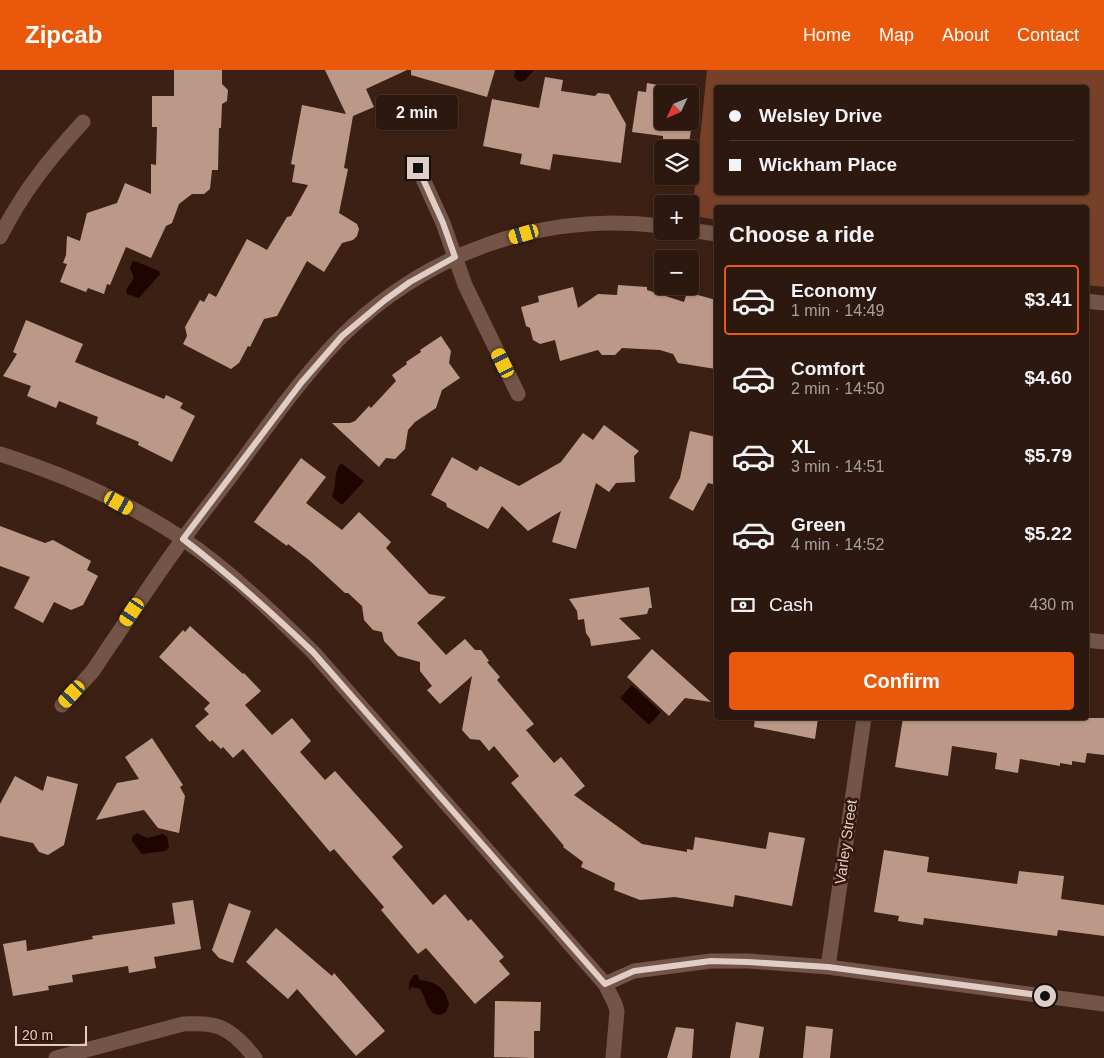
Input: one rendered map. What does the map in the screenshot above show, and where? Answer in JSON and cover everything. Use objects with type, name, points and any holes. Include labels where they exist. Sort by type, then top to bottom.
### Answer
[{"type":"street","points":[[0,238],[11,215],[39,172],[83,122]]},
{"type":"street","points":[[418,168],[443,223],[465,285],[518,394]]},
{"type":"street","points":[[62,705],[93,670],[183,539],[301,383],[342,336],[385,300],[410,282],[477,247],[558,226],[590,223],[654,225]]},
{"type":"street","points":[[699,231],[714,234]]},
{"type":"street","points":[[1089,301],[1104,303]]},
{"type":"street","points":[[0,454],[44,468],[84,485],[183,539],[236,581],[313,652],[605,984],[616,1004],[617,1011],[613,1058]]},
{"type":"street","points":[[1089,640],[1104,642]]},
{"type":"street","name":"Varley Street","points":[[828,967],[864,720]]},
{"type":"street","points":[[605,984],[634,971],[711,961],[748,962],[828,967],[1104,1004]]},
{"type":"street","points":[[56,1058],[183,1024],[199,1024],[213,1025],[229,1033],[247,1048],[255,1058]]},
{"type":"shaded area","points":[[515,70],[534,70],[525,80],[520,82],[514,77]]},
{"type":"shaded area","points":[[707,70],[1104,70],[1104,287],[1089,285],[1089,205],[714,205],[714,220],[699,216],[699,195],[694,195],[695,185],[699,185],[699,147]]},
{"type":"shaded area","points":[[135,261],[159,271],[160,274],[139,298],[127,294],[126,290],[134,278],[130,268],[132,262]]},
{"type":"shaded area","points":[[341,463],[364,481],[342,505],[332,497],[338,467]]},
{"type":"shaded area","points":[[632,685],[661,712],[649,725],[620,698]]},
{"type":"shaded area","points":[[137,833],[147,838],[163,834],[167,837],[169,847],[165,851],[142,854],[132,841],[132,837]]},
{"type":"shaded area","points":[[414,975],[418,975],[419,980],[430,982],[442,989],[449,1004],[446,1012],[440,1015],[432,1012],[420,989],[412,987],[409,990],[409,982]]},
{"type":"building","points":[[174,70],[222,70],[222,84],[228,90],[227,101],[222,104],[221,128],[219,128],[218,170],[212,170],[210,189],[204,194],[192,194],[179,204],[172,223],[166,226],[151,258],[126,247],[110,285],[107,284],[104,294],[88,288],[86,292],[60,282],[67,264],[63,263],[66,255],[67,236],[80,241],[87,213],[117,203],[125,183],[151,194],[151,164],[156,165],[157,127],[152,127],[152,96],[174,96]]},
{"type":"building","points":[[325,70],[407,70],[366,89],[374,107],[353,116],[344,168],[348,169],[339,213],[357,224],[359,229],[357,236],[353,240],[342,243],[324,272],[307,261],[277,316],[264,319],[250,347],[248,346],[239,363],[231,369],[183,344],[187,336],[185,327],[200,300],[204,302],[209,293],[216,297],[247,239],[267,250],[287,217],[291,216],[308,185],[292,182],[295,165],[291,164],[302,105],[346,114]]},
{"type":"building","points":[[411,70],[495,70],[487,97],[411,75]]},
{"type":"building","points":[[545,77],[563,80],[561,91],[595,96],[598,93],[609,94],[626,124],[621,163],[553,154],[550,170],[520,164],[522,154],[483,146],[492,99],[539,108]]},
{"type":"building","points":[[647,83],[658,85],[654,85],[654,130],[691,130],[689,140],[670,140],[663,139],[663,136],[632,132],[638,91],[646,92]]},
{"type":"building","points":[[618,285],[647,287],[647,290],[654,292],[654,295],[662,295],[684,302],[686,295],[698,295],[714,299],[714,369],[678,363],[673,354],[660,350],[622,348],[615,355],[602,355],[598,350],[560,361],[555,340],[540,344],[533,340],[530,328],[526,326],[521,307],[539,302],[538,296],[573,287],[578,308],[598,294],[617,295]]},
{"type":"building","points":[[26,320],[83,344],[75,362],[164,399],[166,395],[183,403],[180,408],[195,416],[172,462],[138,445],[139,442],[96,424],[98,417],[59,401],[56,408],[27,396],[31,386],[3,376],[17,354],[13,352]]},
{"type":"building","points":[[441,336],[451,351],[449,363],[460,378],[442,390],[436,408],[415,422],[408,430],[405,449],[395,459],[386,458],[379,467],[332,423],[350,423],[355,421],[369,406],[371,408],[396,381],[392,375],[421,352],[420,350]]},
{"type":"building","points":[[604,425],[639,451],[634,456],[635,482],[616,483],[609,492],[596,483],[576,549],[552,542],[561,511],[528,531],[502,506],[488,529],[447,507],[446,503],[431,495],[452,457],[477,471],[480,466],[519,486],[561,462],[583,433],[593,440]]},
{"type":"building","points":[[690,431],[714,437],[714,484],[708,483],[693,511],[669,498],[680,478]]},
{"type":"building","points":[[301,458],[326,477],[306,503],[342,530],[359,512],[391,542],[386,548],[429,594],[446,597],[417,623],[446,655],[465,639],[475,650],[481,650],[489,661],[487,662],[500,677],[497,680],[534,724],[526,730],[554,763],[561,757],[585,786],[574,795],[642,844],[687,852],[687,849],[693,850],[695,837],[766,849],[769,832],[805,838],[792,906],[735,895],[733,907],[675,897],[640,900],[614,890],[615,883],[581,867],[583,862],[563,847],[511,783],[519,776],[494,746],[489,751],[480,740],[470,739],[462,730],[472,676],[440,704],[427,690],[432,686],[420,671],[420,662],[398,656],[384,641],[382,632],[373,630],[364,620],[362,606],[309,560],[254,522]]},
{"type":"building","points":[[0,526],[45,543],[53,540],[91,561],[87,570],[98,576],[83,605],[71,610],[54,602],[43,623],[14,608],[30,577],[0,566]]},
{"type":"building","points":[[649,587],[652,608],[649,608],[647,614],[619,618],[641,639],[591,646],[590,639],[586,633],[584,619],[578,620],[577,611],[569,599]]},
{"type":"building","points":[[190,626],[244,673],[261,691],[245,705],[272,735],[292,718],[311,741],[300,752],[325,780],[335,771],[403,847],[392,857],[433,905],[445,894],[468,921],[471,919],[504,957],[499,961],[510,974],[475,1004],[426,948],[418,954],[381,910],[384,907],[334,849],[330,852],[243,749],[233,758],[223,747],[221,749],[212,740],[210,742],[195,726],[209,714],[204,709],[210,703],[159,657],[183,630],[185,632]]},
{"type":"building","points":[[652,649],[711,702],[685,698],[669,716],[627,677]]},
{"type":"building","points":[[1104,718],[1104,755],[1087,753],[1085,763],[1072,761],[1072,765],[1060,763],[1060,766],[1020,759],[1018,773],[995,769],[997,753],[952,746],[948,776],[895,767],[903,720],[1034,721]]},
{"type":"building","points":[[755,720],[818,720],[815,739],[754,727]]},
{"type":"building","points":[[152,738],[183,785],[180,787],[185,796],[179,833],[158,828],[144,810],[96,820],[117,783],[139,779],[125,757]]},
{"type":"building","points":[[15,776],[43,791],[47,776],[78,784],[64,845],[48,855],[39,852],[33,843],[0,836],[0,804]]},
{"type":"building","points":[[884,850],[929,857],[927,872],[1017,884],[1019,871],[1064,876],[1061,899],[1104,905],[1104,936],[1058,930],[1057,936],[924,918],[923,925],[898,921],[899,916],[874,912]]},
{"type":"building","points":[[193,900],[201,949],[154,957],[156,968],[129,973],[128,966],[72,975],[73,982],[48,986],[49,990],[13,996],[3,944],[26,940],[27,951],[93,939],[92,936],[175,924],[172,903]]},
{"type":"building","points":[[229,903],[251,911],[233,963],[219,958],[212,950]]},
{"type":"building","points":[[276,928],[332,976],[334,973],[385,1031],[356,1056],[297,989],[288,999],[246,962]]},
{"type":"building","points":[[495,1001],[541,1002],[540,1031],[534,1031],[534,1058],[494,1057]]},
{"type":"building","points":[[736,1022],[764,1027],[759,1058],[730,1058]]},
{"type":"building","points":[[806,1026],[833,1029],[830,1058],[803,1058]]},
{"type":"building","points":[[676,1027],[694,1029],[692,1058],[667,1058]]},
{"type":"route","points":[[418,168],[443,223],[455,257],[410,282],[342,336],[301,383],[183,539],[236,581],[313,652],[605,984],[634,971],[711,961],[748,962],[828,967],[1045,996]]}]
